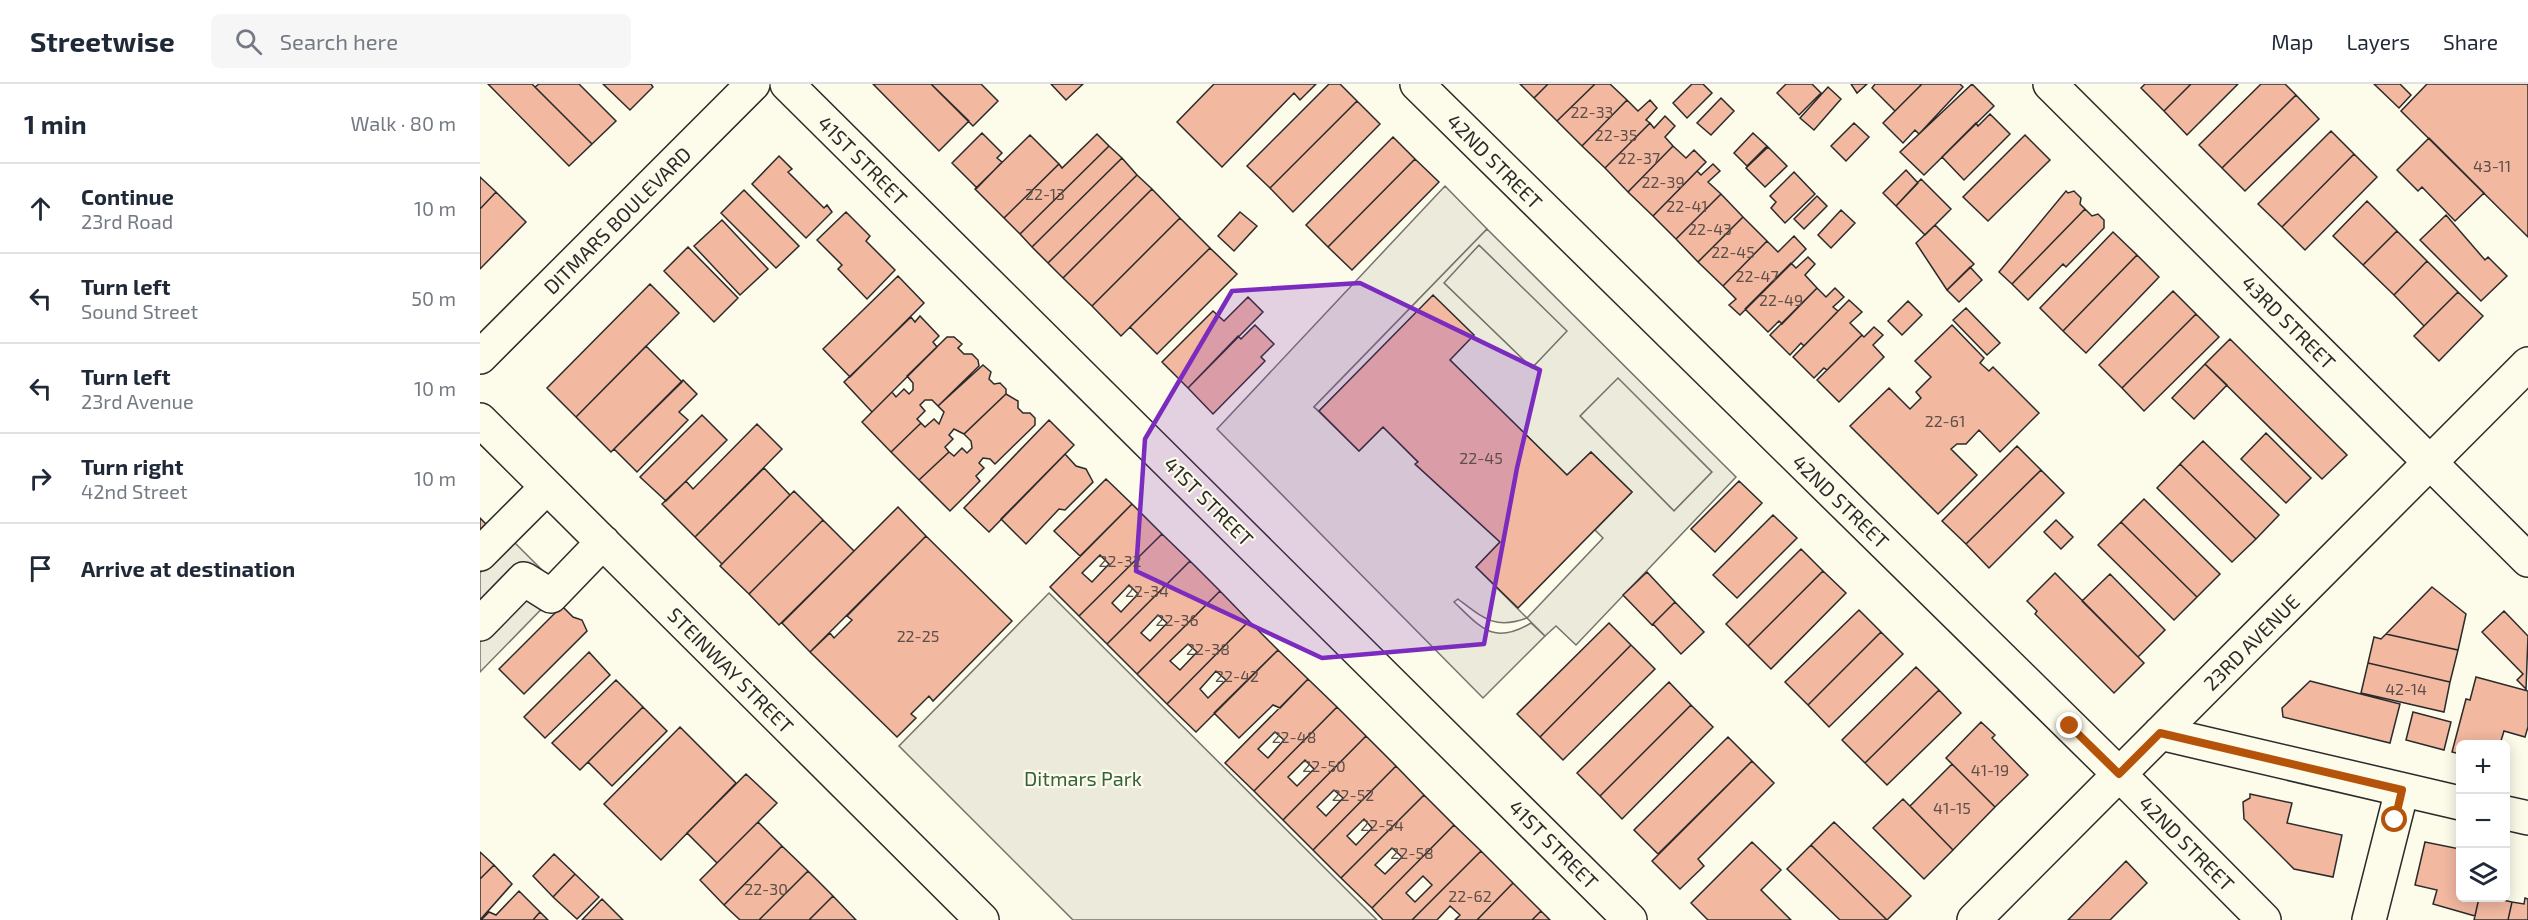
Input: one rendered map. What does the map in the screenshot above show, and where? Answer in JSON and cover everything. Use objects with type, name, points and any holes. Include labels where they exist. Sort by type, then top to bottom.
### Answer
[{"type":"street","name":"DITMARS BOULEVARD","points":[[480,357],[753,84]]},
{"type":"street","name":"41ST STREET","points":[[787,84],[1630,920]]},
{"type":"street","name":"42ND STREET","points":[[1417,84],[2119,774],[2264,920]]},
{"type":"street","name":"43RD STREET","points":[[2050,84],[2528,561]]},
{"type":"street","name":"23RD AVENUE","points":[[1974,920],[2528,364]]},
{"type":"street","name":"STEINWAY STREET","points":[[480,420],[982,920]]},
{"type":"street","points":[[480,555],[547,487]]},
{"type":"street","points":[[480,624],[524,579],[551,596],[603,542]]},
{"type":"street","points":[[2160,733],[2456,802]]},
{"type":"street","points":[[2369,920],[2402,790]]},
{"type":"street","points":[[2510,814],[2528,819]]},
{"type":"highlighted area","points":[[1360,283],[1540,370],[1517,468],[1484,644],[1322,658],[1136,571],[1145,439],[1232,291]]},
{"type":"green space","points":[[1445,186],[1487,229],[1314,407],[1359,451],[1383,427],[1418,462],[1416,465],[1500,542],[1476,567],[1527,618],[1506,623],[1498,622],[1482,617],[1458,599],[1454,602],[1489,631],[1507,633],[1531,623],[1545,636],[1483,698],[1217,429]]},
{"type":"green space","points":[[1479,245],[1568,331],[1532,368],[1443,282]]},
{"type":"green space","points":[[1618,377],[1712,472],[1674,511],[1580,416]]},
{"type":"green space","name":"Ditmars Park","points":[[1049,593],[1377,920],[1073,920],[899,746]]},
{"type":"shaded area","points":[[1487,229],[1736,477],[1576,645],[1556,626],[1545,636],[1527,618],[1603,538],[1595,530],[1632,492],[1591,452],[1567,475],[1450,360],[1433,296],[1319,411],[1314,407]],"holes":[[[1479,245],[1567,331],[1532,368],[1444,283]],[[1618,378],[1712,472],[1674,511],[1580,416]]]},
{"type":"shaded area","points":[[512,540],[561,589],[480,672],[480,573]]},
{"type":"building","points":[[488,84],[532,84],[592,144],[569,166]]},
{"type":"building","points":[[539,84],[579,84],[616,121],[592,144],[535,87]]},
{"type":"building","points":[[603,84],[651,84],[653,87],[630,110]]},
{"type":"building","points":[[873,84],[931,84],[969,121],[939,151]]},
{"type":"building","points":[[931,84],[981,84],[998,101],[973,126]]},
{"type":"building","points":[[1051,84],[1083,84],[1066,100]]},
{"type":"building","points":[[1214,84],[1316,84],[1300,100],[1294,93],[1222,167],[1177,122]]},
{"type":"building","points":[[1329,84],[1340,84],[1357,101],[1270,188],[1247,166]]},
{"type":"building","points":[[1520,84],[1548,84],[1534,98]]},
{"type":"building","points":[[1548,84],[1595,84],[1557,121],[1534,98]]},
{"type":"building","points":[[1595,84],[1610,84],[1627,100],[1582,146],[1557,121]]},
{"type":"building","points":[[1692,84],[1703,84],[1712,93],[1687,118],[1673,103]]},
{"type":"building","points":[[1786,84],[1812,84],[1821,93],[1799,115],[1777,93]]},
{"type":"building","points":[[1851,84],[1867,84],[1857,93]]},
{"type":"building","points":[[1875,84],[1922,84],[1895,111],[1872,88]]},
{"type":"building","points":[[1922,84],[1960,84],[1963,87],[1919,134],[1915,130],[1903,143],[1883,123]]},
{"type":"building","points":[[1972,84],[1994,106],[1924,175],[1900,152]]},
{"type":"building","points":[[2145,84],[2191,84],[2164,111],[2141,88]]},
{"type":"building","points":[[2191,84],[2238,84],[2187,135],[2164,111]]},
{"type":"building","points":[[2261,84],[2285,84],[2296,95],[2222,168],[2199,145]]},
{"type":"building","points":[[2374,84],[2400,84],[2411,95],[2399,108]]},
{"type":"building","points":[[2427,84],[2528,84],[2528,237],[2401,111]]},
{"type":"building","points":[[1828,87],[1841,99],[1814,130],[1800,118]]},
{"type":"building","points":[[2296,95],[2319,119],[2245,191],[2222,168]]},
{"type":"building","points":[[1721,98],[1734,111],[1711,135],[1697,123]]},
{"type":"building","points":[[1627,100],[1638,111],[1650,100],[1657,108],[1646,120],[1650,123],[1605,168],[1582,146]]},
{"type":"building","points":[[1357,101],[1380,124],[1293,212],[1270,188]]},
{"type":"building","points":[[1990,114],[2010,134],[1964,180],[1942,157],[1976,123],[1978,126]]},
{"type":"building","points":[[1665,116],[1675,126],[1665,137],[1673,146],[1628,192],[1605,168],[1650,123],[1654,128]]},
{"type":"building","points":[[1854,123],[1869,137],[1846,161],[1831,146]]},
{"type":"building","points":[[2331,131],[2354,154],[2282,227],[2258,204]]},
{"type":"building","points":[[982,133],[1002,153],[997,158],[1002,162],[977,188],[952,163]]},
{"type":"building","points":[[1753,133],[1767,146],[1747,166],[1734,153]]},
{"type":"building","points":[[1097,134],[1109,146],[1020,234],[1004,218],[1059,164],[1062,168]]},
{"type":"building","points":[[1030,135],[1059,164],[1004,218],[975,189]]},
{"type":"building","points":[[2025,135],[2050,160],[1988,221],[1963,197]]},
{"type":"building","points":[[1393,137],[1415,159],[1328,247],[1306,225]]},
{"type":"building","points":[[2429,138],[2484,193],[2455,221],[2422,187],[2418,191],[2397,170]]},
{"type":"building","points":[[1109,146],[1122,158],[1032,247],[1020,234]]},
{"type":"building","points":[[1673,146],[1686,158],[1694,150],[1706,162],[1653,216],[1628,192]]},
{"type":"building","points":[[1768,147],[1787,166],[1765,187],[1746,168]]},
{"type":"building","points":[[2354,154],[2377,177],[2305,250],[2282,227]]},
{"type":"building","points":[[779,156],[792,169],[788,172],[824,208],[827,205],[832,212],[806,238],[752,184]]},
{"type":"building","points":[[1122,158],[1137,175],[1048,263],[1032,247]]},
{"type":"building","points":[[1415,159],[1439,182],[1352,270],[1328,247]]},
{"type":"building","points":[[1713,164],[1720,171],[1708,182],[1721,194],[1676,239],[1653,216],[1697,171],[1701,175]]},
{"type":"building","points":[[1906,170],[1918,183],[1896,206],[1883,193]]},
{"type":"building","points":[[1794,172],[1815,194],[1785,223],[1771,208],[1776,202],[1770,196]]},
{"type":"building","points":[[1137,175],[1152,189],[1063,278],[1048,263]]},
{"type":"building","points":[[480,177],[496,192],[480,209]]},
{"type":"building","points":[[1921,179],[1951,209],[1925,235],[1896,206]]},
{"type":"building","points":[[1152,189],[1180,218],[1092,306],[1063,278]]},
{"type":"building","points":[[744,190],[799,246],[776,268],[721,213]]},
{"type":"building","points":[[2066,191],[2068,193],[2074,191],[2081,198],[2080,204],[2085,209],[2012,284],[1999,272]]},
{"type":"building","points":[[496,192],[526,222],[480,269],[480,209]]},
{"type":"building","points":[[1721,194],[1743,217],[1698,262],[1676,239]]},
{"type":"building","points":[[1817,196],[1827,206],[1804,229],[1794,219]]},
{"type":"building","points":[[2367,201],[2397,231],[2363,265],[2333,236]]},
{"type":"building","points":[[2085,209],[2092,216],[2098,214],[2104,220],[2104,228],[2066,267],[2063,264],[2028,300],[2012,284]]},
{"type":"building","points":[[1841,210],[1855,223],[1831,248],[1818,235]]},
{"type":"building","points":[[846,212],[870,236],[866,241],[895,270],[867,299],[838,269],[842,265],[817,240]]},
{"type":"building","points":[[1240,212],[1257,226],[1234,251],[1218,236]]},
{"type":"building","points":[[2446,215],[2485,260],[2488,257],[2507,276],[2481,301],[2420,240]]},
{"type":"building","points":[[1743,217],[1767,241],[1723,286],[1698,262]]},
{"type":"building","points":[[1180,218],[1210,248],[1121,336],[1092,306]]},
{"type":"building","points":[[722,220],[768,269],[740,295],[694,246]]},
{"type":"building","points":[[1935,225],[1974,264],[1947,290],[1916,243]]},
{"type":"building","points":[[2397,231],[2427,261],[2394,295],[2363,265]]},
{"type":"building","points":[[2113,232],[2137,255],[2063,331],[2040,308]]},
{"type":"building","points":[[1794,236],[1806,249],[1740,315],[1729,305],[1736,299],[1723,286],[1767,241],[1778,252]]},
{"type":"building","points":[[688,247],[738,298],[714,322],[664,271]]},
{"type":"building","points":[[1210,248],[1237,274],[1157,354],[1130,327]]},
{"type":"building","points":[[2137,255],[2159,277],[2086,353],[2063,331]]},
{"type":"building","points":[[1808,257],[1815,264],[1805,275],[1817,288],[1782,324],[1779,321],[1768,332],[1745,309],[1791,263],[1796,268]]},
{"type":"building","points":[[2427,261],[2458,292],[2424,326],[2394,295]]},
{"type":"building","points":[[1970,267],[1982,280],[1959,302],[1947,290]]},
{"type":"building","points":[[898,276],[924,303],[850,377],[823,349]]},
{"type":"building","points":[[650,284],[679,313],[576,417],[547,388]]},
{"type":"building","points":[[1817,288],[1826,297],[1835,288],[1844,297],[1833,307],[1838,311],[1804,346],[1801,343],[1790,355],[1770,335]]},
{"type":"building","points":[[2173,291],[2196,314],[2122,388],[2099,365]]},
{"type":"building","points":[[2458,292],[2483,316],[2439,361],[2414,336]]},
{"type":"building","points":[[1433,295],[1474,335],[1450,360],[1567,475],[1591,452],[1632,492],[1518,608],[1476,567],[1500,542],[1415,464],[1418,462],[1383,427],[1359,451],[1319,411]]},
{"type":"building","points":[[1248,297],[1263,312],[1188,388],[1162,362],[1213,311],[1224,321]]},
{"type":"building","points":[[1849,300],[1862,312],[1850,323],[1862,335],[1827,370],[1824,368],[1814,378],[1793,357]]},
{"type":"building","points":[[1908,301],[1922,315],[1902,335],[1888,321]]},
{"type":"building","points":[[1966,308],[2000,343],[1987,355],[1953,320]]},
{"type":"building","points":[[2196,314],[2219,337],[2144,411],[2122,388]]},
{"type":"building","points":[[920,316],[939,336],[933,342],[937,347],[872,412],[844,382],[911,317],[915,322]]},
{"type":"building","points":[[1255,325],[1274,344],[1261,357],[1265,361],[1213,414],[1188,388],[1238,336],[1241,339]]},
{"type":"building","points":[[1952,325],[1984,358],[1980,363],[1989,371],[1993,367],[2039,413],[2000,452],[1979,430],[1966,444],[1957,444],[1951,449],[1977,475],[1938,514],[1850,426],[1889,388],[1910,409],[1921,398],[1916,392],[1931,377],[1915,361]]},
{"type":"building","points":[[1874,327],[1883,335],[1873,345],[1884,357],[1839,402],[1817,380],[1862,335],[1864,337]]},
{"type":"building","points":[[947,337],[954,337],[962,344],[958,348],[964,354],[972,354],[978,360],[979,366],[938,406],[932,400],[925,400],[920,405],[925,411],[917,419],[921,423],[891,452],[862,422],[892,392],[896,397],[904,389],[909,394],[913,390],[913,383],[907,376]]},
{"type":"building","points":[[2230,339],[2347,455],[2322,479],[2205,364]]},
{"type":"building","points":[[646,346],[682,382],[611,452],[576,417]]},
{"type":"building","points":[[2205,364],[2227,385],[2194,419],[2172,398]]},
{"type":"building","points":[[983,365],[991,372],[989,379],[994,384],[1000,383],[1006,389],[1006,394],[964,434],[954,429],[949,435],[953,439],[945,447],[949,452],[919,480],[891,452],[921,423],[925,427],[934,419],[939,424],[944,412],[938,406]]},
{"type":"building","points":[[683,380],[697,394],[679,412],[688,420],[637,472],[614,449]]},
{"type":"building","points":[[1006,394],[1018,401],[1018,408],[1023,413],[1030,413],[1035,418],[1035,425],[995,464],[990,459],[983,458],[979,463],[984,468],[976,476],[980,481],[950,511],[919,480],[949,452],[954,456],[962,448],[967,453],[972,448],[971,441],[964,434]]},
{"type":"building","points":[[702,415],[727,440],[666,501],[640,477]]},
{"type":"building","points":[[1049,420],[1074,445],[989,532],[964,508]]},
{"type":"building","points":[[757,424],[782,449],[695,537],[662,504],[686,481],[693,489]]},
{"type":"building","points":[[2266,433],[2311,478],[2286,503],[2241,459]]},
{"type":"building","points":[[2203,441],[2279,515],[2256,539],[2180,464]]},
{"type":"building","points":[[2017,446],[2041,470],[1966,544],[1942,521]]},
{"type":"building","points":[[1065,454],[1076,466],[1086,469],[1093,482],[1065,510],[1059,509],[1026,544],[1001,519]]},
{"type":"building","points":[[2180,464],[2256,539],[2232,562],[2157,488]]},
{"type":"building","points":[[764,468],[790,495],[722,564],[695,537]]},
{"type":"building","points":[[2041,470],[2064,493],[1989,568],[1966,544]]},
{"type":"building","points":[[1106,479],[1132,504],[1080,556],[1054,531]]},
{"type":"building","points":[[1739,481],[1762,503],[1715,552],[1691,529]]},
{"type":"building","points":[[794,491],[823,520],[749,594],[720,566]]},
{"type":"building","points":[[2144,499],[2220,574],[2197,597],[2121,522]]},
{"type":"building","points":[[1132,504],[1162,534],[1079,616],[1050,587]],"holes":[[[1100,555],[1109,564],[1092,582],[1082,573]]]},
{"type":"building","points":[[898,507],[926,536],[810,652],[782,623]]},
{"type":"building","points":[[1773,515],[1797,538],[1737,598],[1713,575]]},
{"type":"building","points":[[480,518],[495,533],[480,548]]},
{"type":"building","points":[[823,520],[854,551],[779,625],[749,594]]},
{"type":"building","points":[[2056,520],[2073,537],[2061,549],[2044,532]]},
{"type":"building","points":[[2121,522],[2197,597],[2174,620],[2098,545]]},
{"type":"building","points":[[1162,534],[1190,561],[1107,644],[1079,616]],"holes":[[[1129,585],[1138,594],[1121,612],[1112,603]]]},
{"type":"building","points":[[926,536],[1012,621],[933,701],[929,696],[911,714],[916,718],[897,737],[810,652],[830,633],[834,638],[852,620],[847,616]]},
{"type":"building","points":[[1801,549],[1823,571],[1748,646],[1726,624]]},
{"type":"building","points":[[1190,561],[1220,591],[1137,674],[1107,644]],"holes":[[[1158,615],[1167,623],[1150,641],[1141,633]]]},
{"type":"building","points":[[1823,571],[1846,593],[1771,669],[1748,646]]},
{"type":"building","points":[[1647,572],[1675,602],[1652,625],[1623,595]]},
{"type":"building","points":[[2055,573],[2144,663],[2114,693],[2035,614],[2037,611],[2027,601]]},
{"type":"building","points":[[2110,574],[2165,630],[2138,657],[2082,601]]},
{"type":"building","points":[[2432,587],[2466,614],[2458,650],[2386,634]]},
{"type":"building","points":[[1220,591],[1249,621],[1167,704],[1137,674]],"holes":[[[1188,644],[1197,652],[1180,670],[1170,661]]]},
{"type":"building","points":[[1675,602],[1704,632],[1681,654],[1653,624]]},
{"type":"building","points":[[562,606],[573,617],[582,620],[587,631],[524,694],[499,669]]},
{"type":"building","points":[[1859,610],[1881,632],[1808,705],[1785,682]]},
{"type":"building","points":[[2504,611],[2528,636],[2526,689],[2517,680],[2523,674],[2482,632]]},
{"type":"building","points":[[1249,621],[1278,650],[1196,732],[1167,704]],"holes":[[[1216,671],[1226,680],[1208,698],[1200,689]]]},
{"type":"building","points":[[1609,623],[1631,645],[1540,737],[1517,714]]},
{"type":"building","points":[[1881,632],[1903,654],[1829,727],[1808,705]]},
{"type":"building","points":[[2386,634],[2458,650],[2450,682],[2368,663],[2374,637],[2381,639]]},
{"type":"building","points":[[1631,645],[1655,669],[1563,760],[1540,737]]},
{"type":"building","points":[[1278,650],[1308,679],[1280,708],[1273,705],[1239,738],[1214,713]]},
{"type":"building","points":[[589,652],[610,675],[545,738],[524,717]]},
{"type":"building","points":[[2368,663],[2450,682],[2444,712],[2361,693]]},
{"type":"building","points":[[1916,667],[1939,690],[1865,763],[1842,740]]},
{"type":"building","points":[[2476,677],[2528,691],[2528,727],[2525,737],[2504,731],[2501,740],[2456,740],[2456,753],[2452,752],[2466,699],[2470,700]]},
{"type":"building","points":[[1308,679],[1337,707],[1254,791],[1225,763]],"holes":[[[1275,732],[1284,740],[1268,758],[1258,749]]]},
{"type":"building","points":[[616,680],[643,707],[580,770],[552,743]]},
{"type":"building","points":[[2310,681],[2400,704],[2390,743],[2283,717],[2282,708]]},
{"type":"building","points":[[1669,682],[1691,705],[1600,796],[1577,773]]},
{"type":"building","points":[[1939,690],[1961,713],[1887,785],[1865,763]]},
{"type":"building","points":[[1691,705],[1713,727],[1622,819],[1600,796]]},
{"type":"building","points":[[643,707],[667,731],[612,786],[588,762]]},
{"type":"building","points":[[1337,707],[1366,736],[1283,820],[1254,791]],"holes":[[[1305,760],[1314,769],[1297,786],[1288,777]]]},
{"type":"building","points":[[2413,712],[2451,722],[2444,750],[2406,740]]},
{"type":"building","points":[[1981,722],[1995,735],[1992,738],[2028,775],[1995,807],[1946,758]]},
{"type":"building","points":[[680,727],[736,783],[661,860],[604,804]]},
{"type":"building","points":[[1366,736],[1396,766],[1313,850],[1283,820]],"holes":[[[1334,790],[1343,798],[1326,816],[1317,807]]]},
{"type":"building","points":[[1728,737],[1752,761],[1658,854],[1634,830]]},
{"type":"building","points":[[1752,761],[1774,783],[1698,859],[1704,866],[1680,889],[1652,861]]},
{"type":"building","points":[[1952,764],[1995,807],[1953,850],[1910,806]]},
{"type":"building","points":[[1396,766],[1424,795],[1341,878],[1313,850]],"holes":[[[1364,819],[1372,828],[1356,845],[1347,836]]]},
{"type":"building","points":[[746,774],[777,803],[717,863],[687,833]]},
{"type":"building","points":[[2250,794],[2292,803],[2287,823],[2342,835],[2333,877],[2294,869],[2244,819],[2243,802],[2250,798]]},
{"type":"building","points":[[1424,795],[1454,825],[1372,908],[1341,878]],"holes":[[[1392,848],[1402,857],[1385,874],[1375,865]]]},
{"type":"building","points":[[1903,799],[1953,850],[1924,879],[1873,828]]},
{"type":"building","points":[[758,822],[782,846],[724,905],[700,880]]},
{"type":"building","points":[[1834,822],[1911,896],[1887,920],[1811,845]]},
{"type":"building","points":[[1454,825],[1481,851],[1412,920],[1383,920],[1372,908]],"holes":[[[1423,876],[1432,885],[1415,902],[1406,893]]]},
{"type":"building","points":[[1752,842],[1781,870],[1761,890],[1791,920],[1708,920],[1691,903]]},
{"type":"building","points":[[2425,842],[2456,848],[2456,902],[2478,902],[2475,916],[2433,904],[2437,890],[2415,885]]},
{"type":"building","points":[[1811,845],[1887,920],[1840,920],[1787,869]]},
{"type":"building","points":[[782,846],[808,871],[759,920],[740,920],[724,905]]},
{"type":"building","points":[[1481,851],[1513,883],[1477,920],[1455,920],[1460,915],[1450,906],[1437,920],[1412,920]]},
{"type":"building","points":[[480,852],[494,865],[480,879]]},
{"type":"building","points":[[554,854],[575,874],[553,897],[533,876]]},
{"type":"building","points":[[2126,861],[2147,883],[2110,920],[2068,920]]},
{"type":"building","points":[[494,865],[512,884],[480,920],[480,879]]},
{"type":"building","points":[[808,871],[833,896],[809,920],[759,920]]},
{"type":"building","points":[[575,874],[599,897],[577,919],[553,897]]},
{"type":"building","points":[[1513,883],[1541,911],[1532,920],[1477,920]]},
{"type":"building","points":[[519,891],[540,912],[533,920],[481,920],[489,912],[496,915]]},
{"type":"building","points":[[833,896],[856,920],[809,920]]},
{"type":"building","points":[[2525,898],[2528,899],[2528,920],[2508,920],[2512,902],[2524,904]]},
{"type":"building","points":[[602,899],[623,920],[582,920]]},
{"type":"building","points":[[2478,902],[2512,902],[2508,920],[2474,920]]},
{"type":"building","points":[[1541,911],[1550,920],[1532,920]]},
{"type":"building","points":[[540,912],[548,920],[533,920]]},
{"type":"route","points":[[2070,726],[2119,774],[2160,733],[2402,790],[2395,820]]}]
